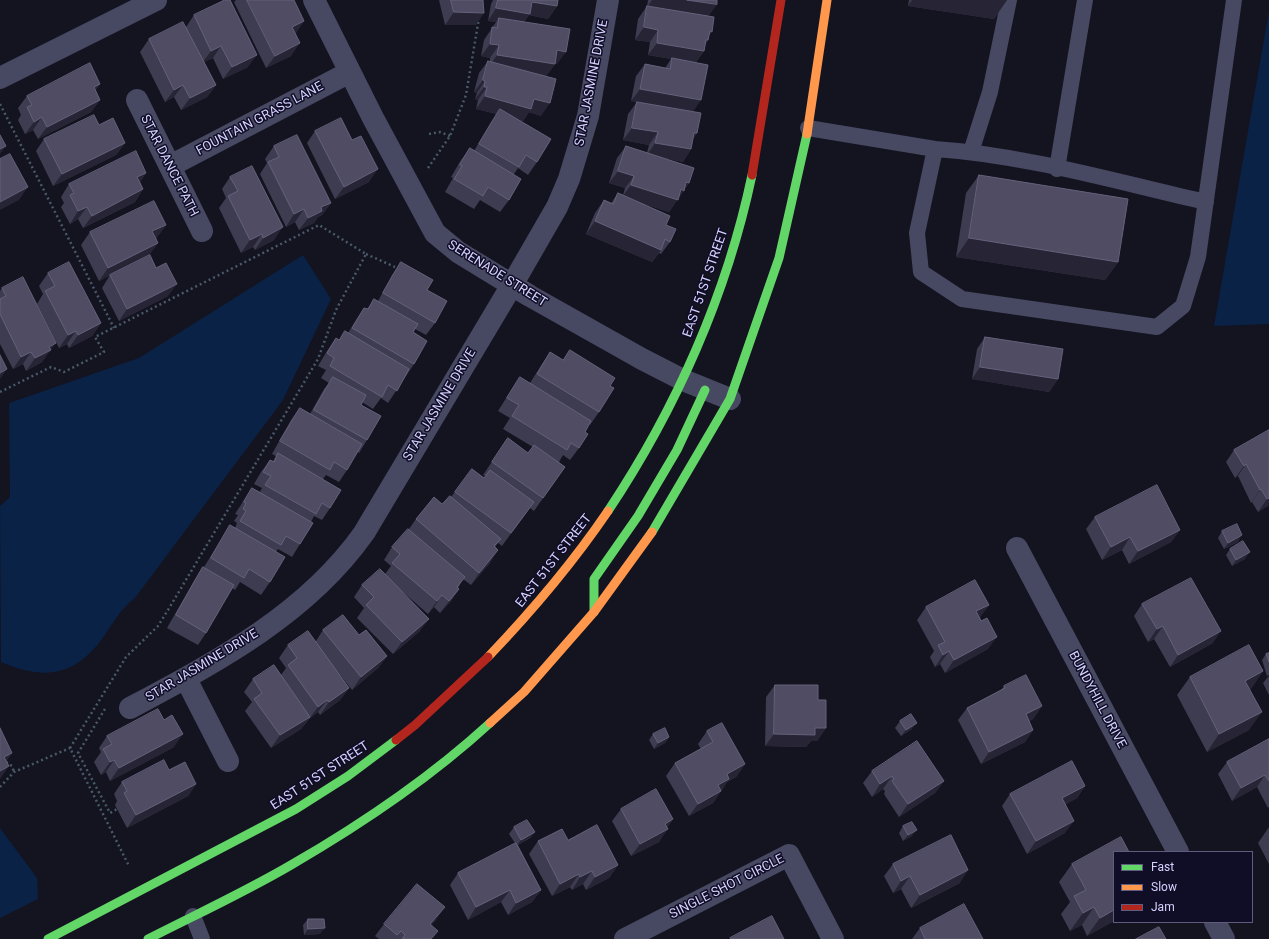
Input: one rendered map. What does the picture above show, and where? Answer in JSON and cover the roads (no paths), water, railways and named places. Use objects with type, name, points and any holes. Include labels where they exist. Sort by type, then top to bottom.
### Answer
[{"type":"street","points":[[0,78],[156,0]]},
{"type":"street","name":"SERENADE STREET","points":[[314,0],[350,72],[436,233],[458,252],[512,285],[642,359],[705,390],[730,400]]},
{"type":"street","name":"STAR JASMINE DRIVE","points":[[130,708],[234,650],[275,622],[316,588],[340,565],[366,529],[557,207],[579,151],[595,81],[608,0]]},
{"type":"street","name":"EAST 51ST STREET","points":[[48,939],[266,826],[347,777],[426,717],[491,656],[552,589],[618,500],[663,422],[703,338],[734,246],[759,142],[781,0]]},
{"type":"street","points":[[148,939],[290,866],[373,816],[456,754],[524,692],[594,612],[654,529],[730,400],[779,258],[808,128],[827,0]]},
{"type":"street","name":"FOUNTAIN GRASS LANE","points":[[170,166],[350,72]]},
{"type":"street","name":"STAR DANCE PATH","points":[[137,100],[202,231]]},
{"type":"street","points":[[594,612],[594,579],[646,503],[677,450],[705,390]]},
{"type":"street","name":"BUNDYHILL DRIVE","points":[[1017,548],[1177,851]]},
{"type":"street","points":[[186,678],[228,760]]},
{"type":"street","name":"SINGLE SHOT CIRCLE","points":[[625,939],[789,855],[833,939]]},
{"type":"street","points":[[1216,923],[1224,939]]},
{"type":"lane","points":[[971,152],[990,92],[1009,0]]},
{"type":"lane","points":[[1057,169],[1085,0]]},
{"type":"lane","points":[[935,150],[917,233],[921,272],[962,299],[1156,327],[1183,306],[1198,258],[1234,0]]},
{"type":"lane","points":[[808,128],[935,150],[971,152],[1057,169],[1206,202]]},
{"type":"lane","points":[[192,916],[202,939]]},
{"type":"water","points":[[1269,11],[1269,324],[1214,326]]},
{"type":"water","points":[[303,255],[331,299],[283,400],[135,598],[121,612],[91,652],[69,668],[57,672],[44,673],[31,671],[16,668],[1,662],[0,506],[10,497],[9,403],[139,358]]},
{"type":"water","points":[[0,828],[37,878],[38,899],[0,918]]}]
